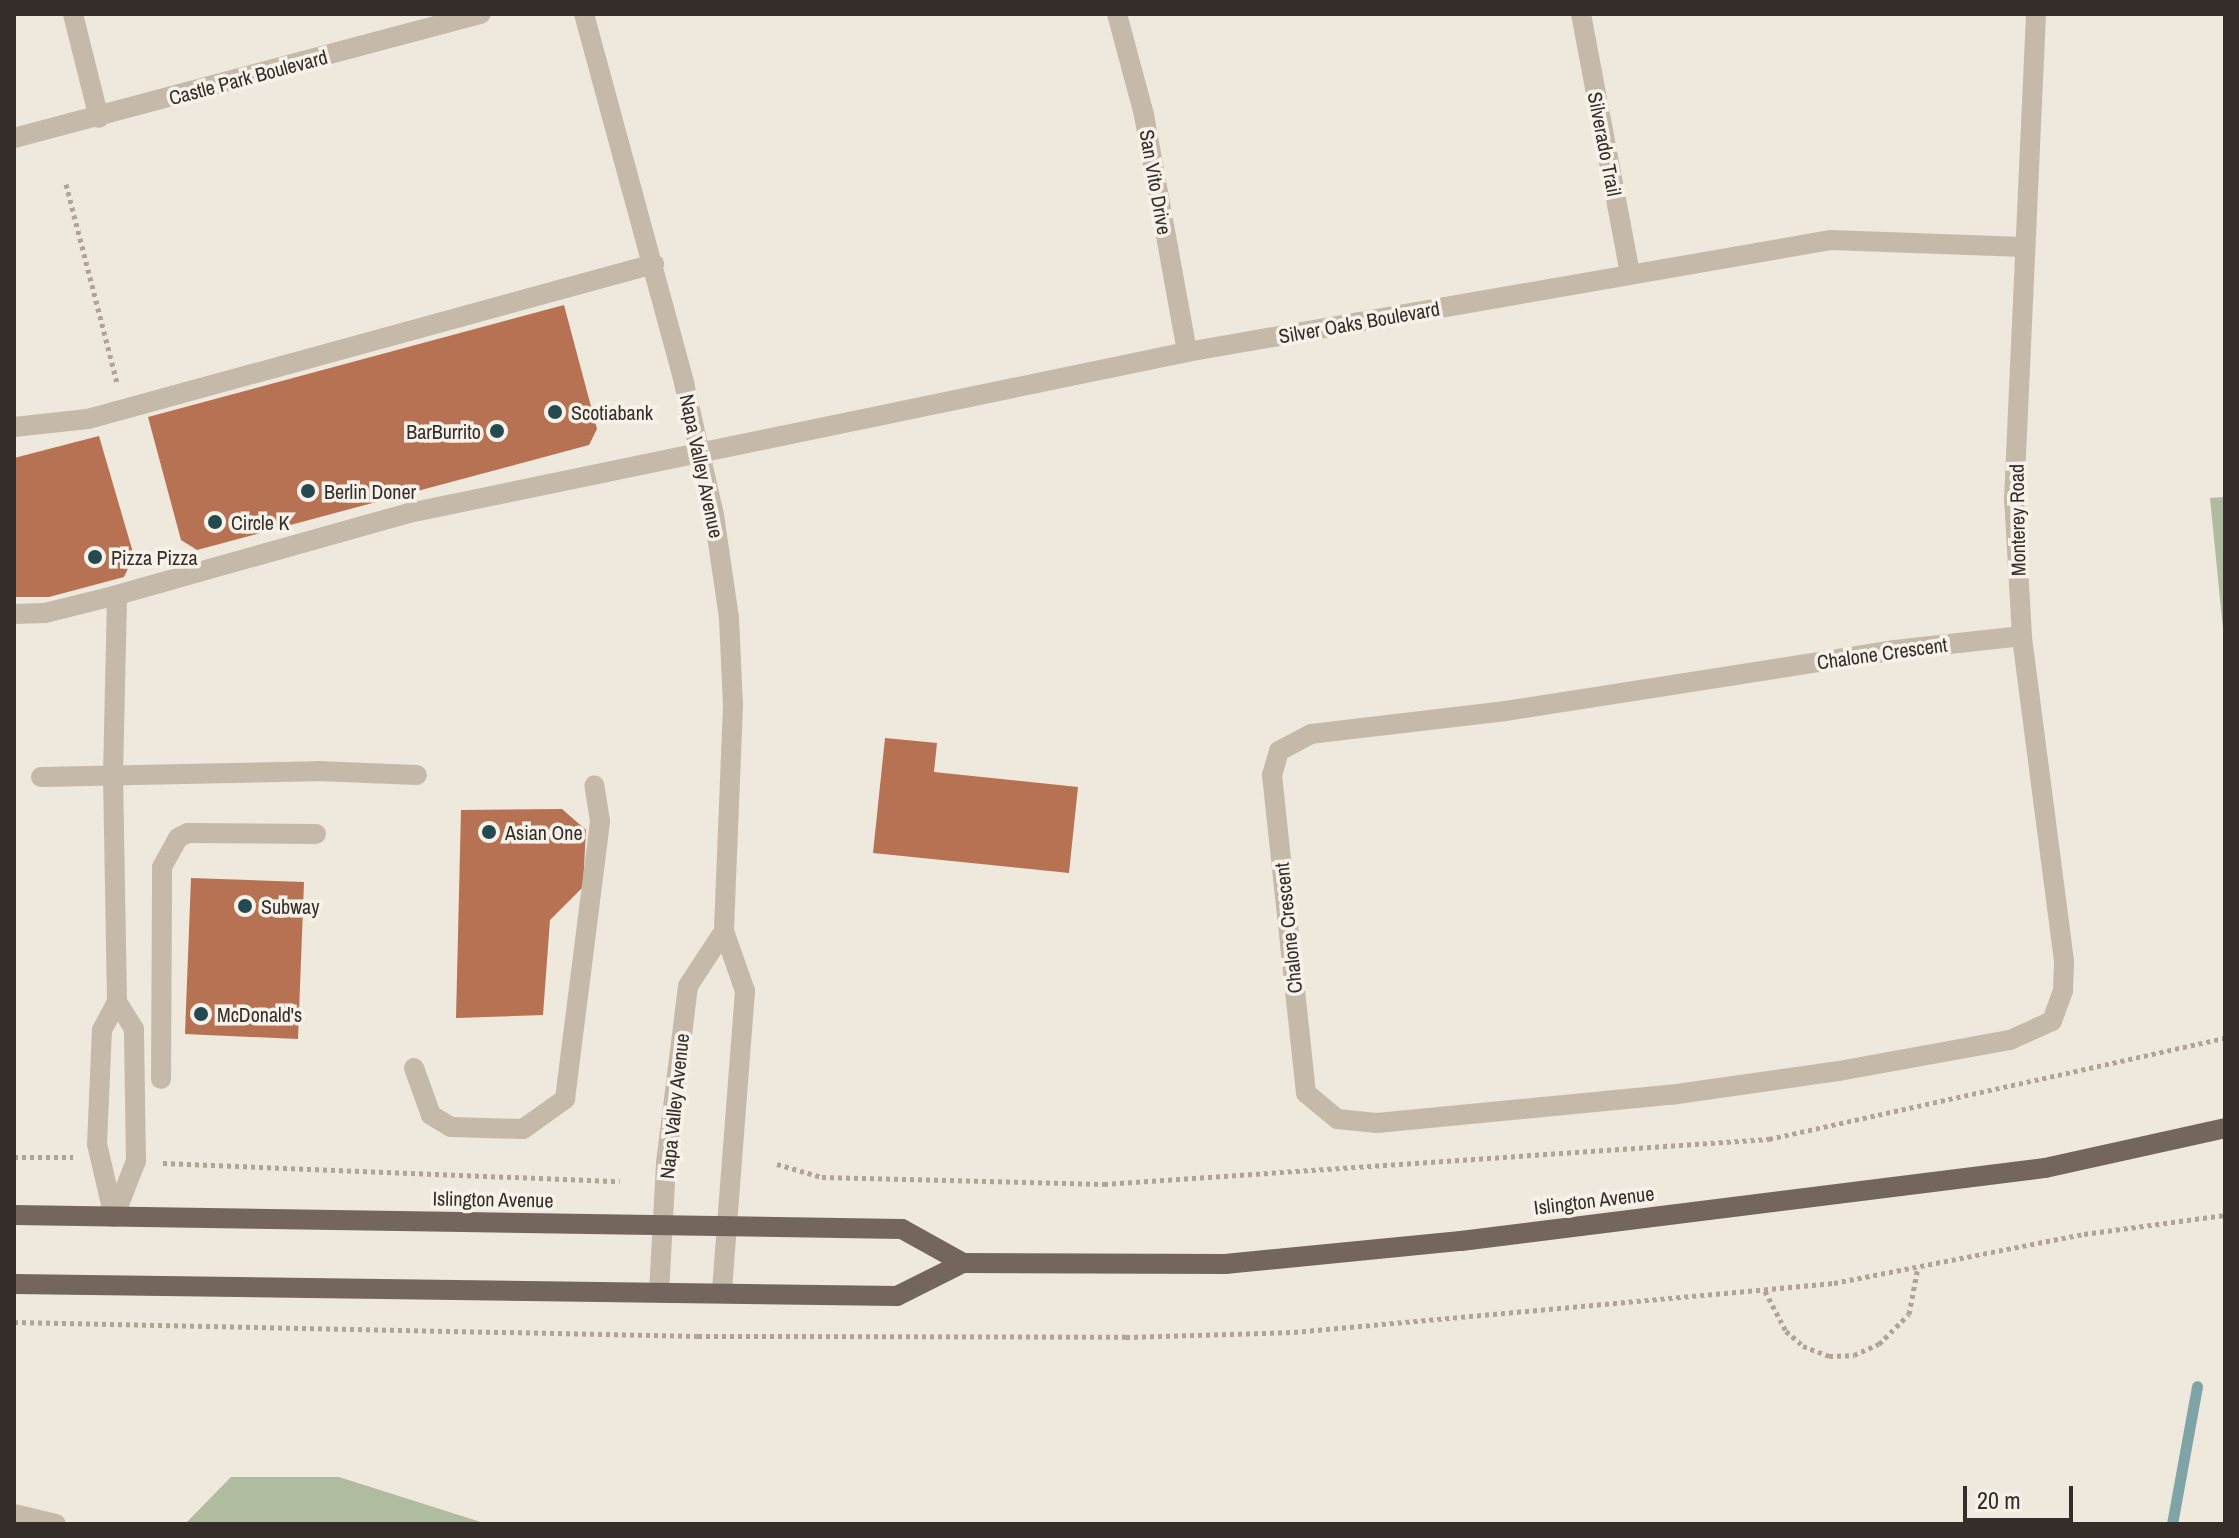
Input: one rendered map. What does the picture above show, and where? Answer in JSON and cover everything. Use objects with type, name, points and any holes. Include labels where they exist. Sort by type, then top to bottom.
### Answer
[{"type":"main road","name":"Islington Avenue","points":[[14,1284],[897,1296],[963,1263],[1225,1264],[1461,1241],[2045,1168],[2225,1128]]},
{"type":"main road","name":"Islington Avenue","points":[[14,1215],[902,1229],[963,1263]]},
{"type":"street","points":[[73,14],[99,118]]},
{"type":"street","name":"Castle Park Boulevard","points":[[14,138],[99,118],[481,14]]},
{"type":"street","name":"Napa Valley Avenue","points":[[584,14],[654,264],[700,451],[729,618],[733,705],[724,931],[745,991],[722,1293]]},
{"type":"street","name":"San Vito Drive","points":[[1117,14],[1144,115],[1187,352]]},
{"type":"street","name":"Silverado Trail","points":[[1581,14],[1630,274]]},
{"type":"street","name":"Monterey Road","points":[[2036,14],[2014,499],[2022,636],[2064,961],[2063,991],[2052,1021]]},
{"type":"street","name":"Silver Oaks Boulevard","points":[[14,614],[45,613],[117,595],[409,513],[1187,352],[1831,240],[2024,247]]},
{"type":"street","points":[[14,427],[88,419],[123,406],[654,264]]},
{"type":"street","points":[[114,1217],[97,1144],[102,1030],[117,1002],[113,775],[117,595]]},
{"type":"street","name":"Chalone Crescent","points":[[2022,636],[1895,650],[1506,711],[1311,734],[1279,751],[1272,775],[1306,1093],[1337,1119],[1377,1123],[1670,1095],[2010,1040],[2052,1021]]},
{"type":"street","points":[[41,777],[317,771],[417,775]]},
{"type":"street","points":[[414,1068],[431,1115],[451,1127],[523,1129],[565,1099],[600,821],[594,785]]},
{"type":"street","points":[[161,1079],[162,867],[178,838],[188,833],[316,834]]},
{"type":"street","name":"Napa Valley Avenue","points":[[659,1293],[663,1225],[688,986],[724,931]]},
{"type":"street","points":[[114,1217],[136,1161],[134,1029],[117,1002]]},
{"type":"street","points":[[14,1514],[56,1524]]},
{"type":"path","points":[[66,184],[123,406]]},
{"type":"path","points":[[777,1164],[822,1177],[1104,1184],[1769,1139],[2225,1038]]},
{"type":"path","points":[[14,1157],[70,1157]]},
{"type":"path","points":[[185,1164],[620,1181]]},
{"type":"path","points":[[14,1322],[698,1336],[1126,1337],[1407,1325],[1765,1291],[1918,1267],[2084,1234],[2225,1215]]},
{"type":"path","points":[[1765,1291],[1786,1331],[1803,1346],[1829,1356],[1854,1355],[1879,1344],[1909,1314],[1918,1267]]},
{"type":"green space","points":[[2225,497],[2225,649],[2210,498]]},
{"type":"green space","points":[[231,1477],[339,1477],[487,1524],[185,1524]]},
{"type":"building","points":[[564,305],[597,429],[589,445],[197,550],[181,540],[148,417]]},
{"type":"building","points":[[99,436],[134,556],[124,577],[49,597],[14,597],[14,458]]},
{"type":"building","points":[[885,738],[937,743],[934,772],[1078,787],[1069,873],[873,853]]},
{"type":"building","points":[[562,809],[586,830],[583,887],[550,920],[543,1015],[456,1018],[461,810]]},
{"type":"building","points":[[191,878],[304,882],[298,1039],[185,1034]]},
{"type":"waterway","points":[[2172,1524],[2197,1386]]},
{"type":"place","name":"Scotiabank","points":[[555,412]]},
{"type":"place","name":"BarBurrito","points":[[497,431]]},
{"type":"place","name":"Berlin Doner","points":[[308,491]]},
{"type":"place","name":"Circle K","points":[[215,522]]},
{"type":"place","name":"Pizza Pizza","points":[[95,557]]},
{"type":"place","name":"Asian One","points":[[489,832]]},
{"type":"place","name":"Subway","points":[[245,906]]},
{"type":"place","name":"McDonald's","points":[[201,1014]]}]
